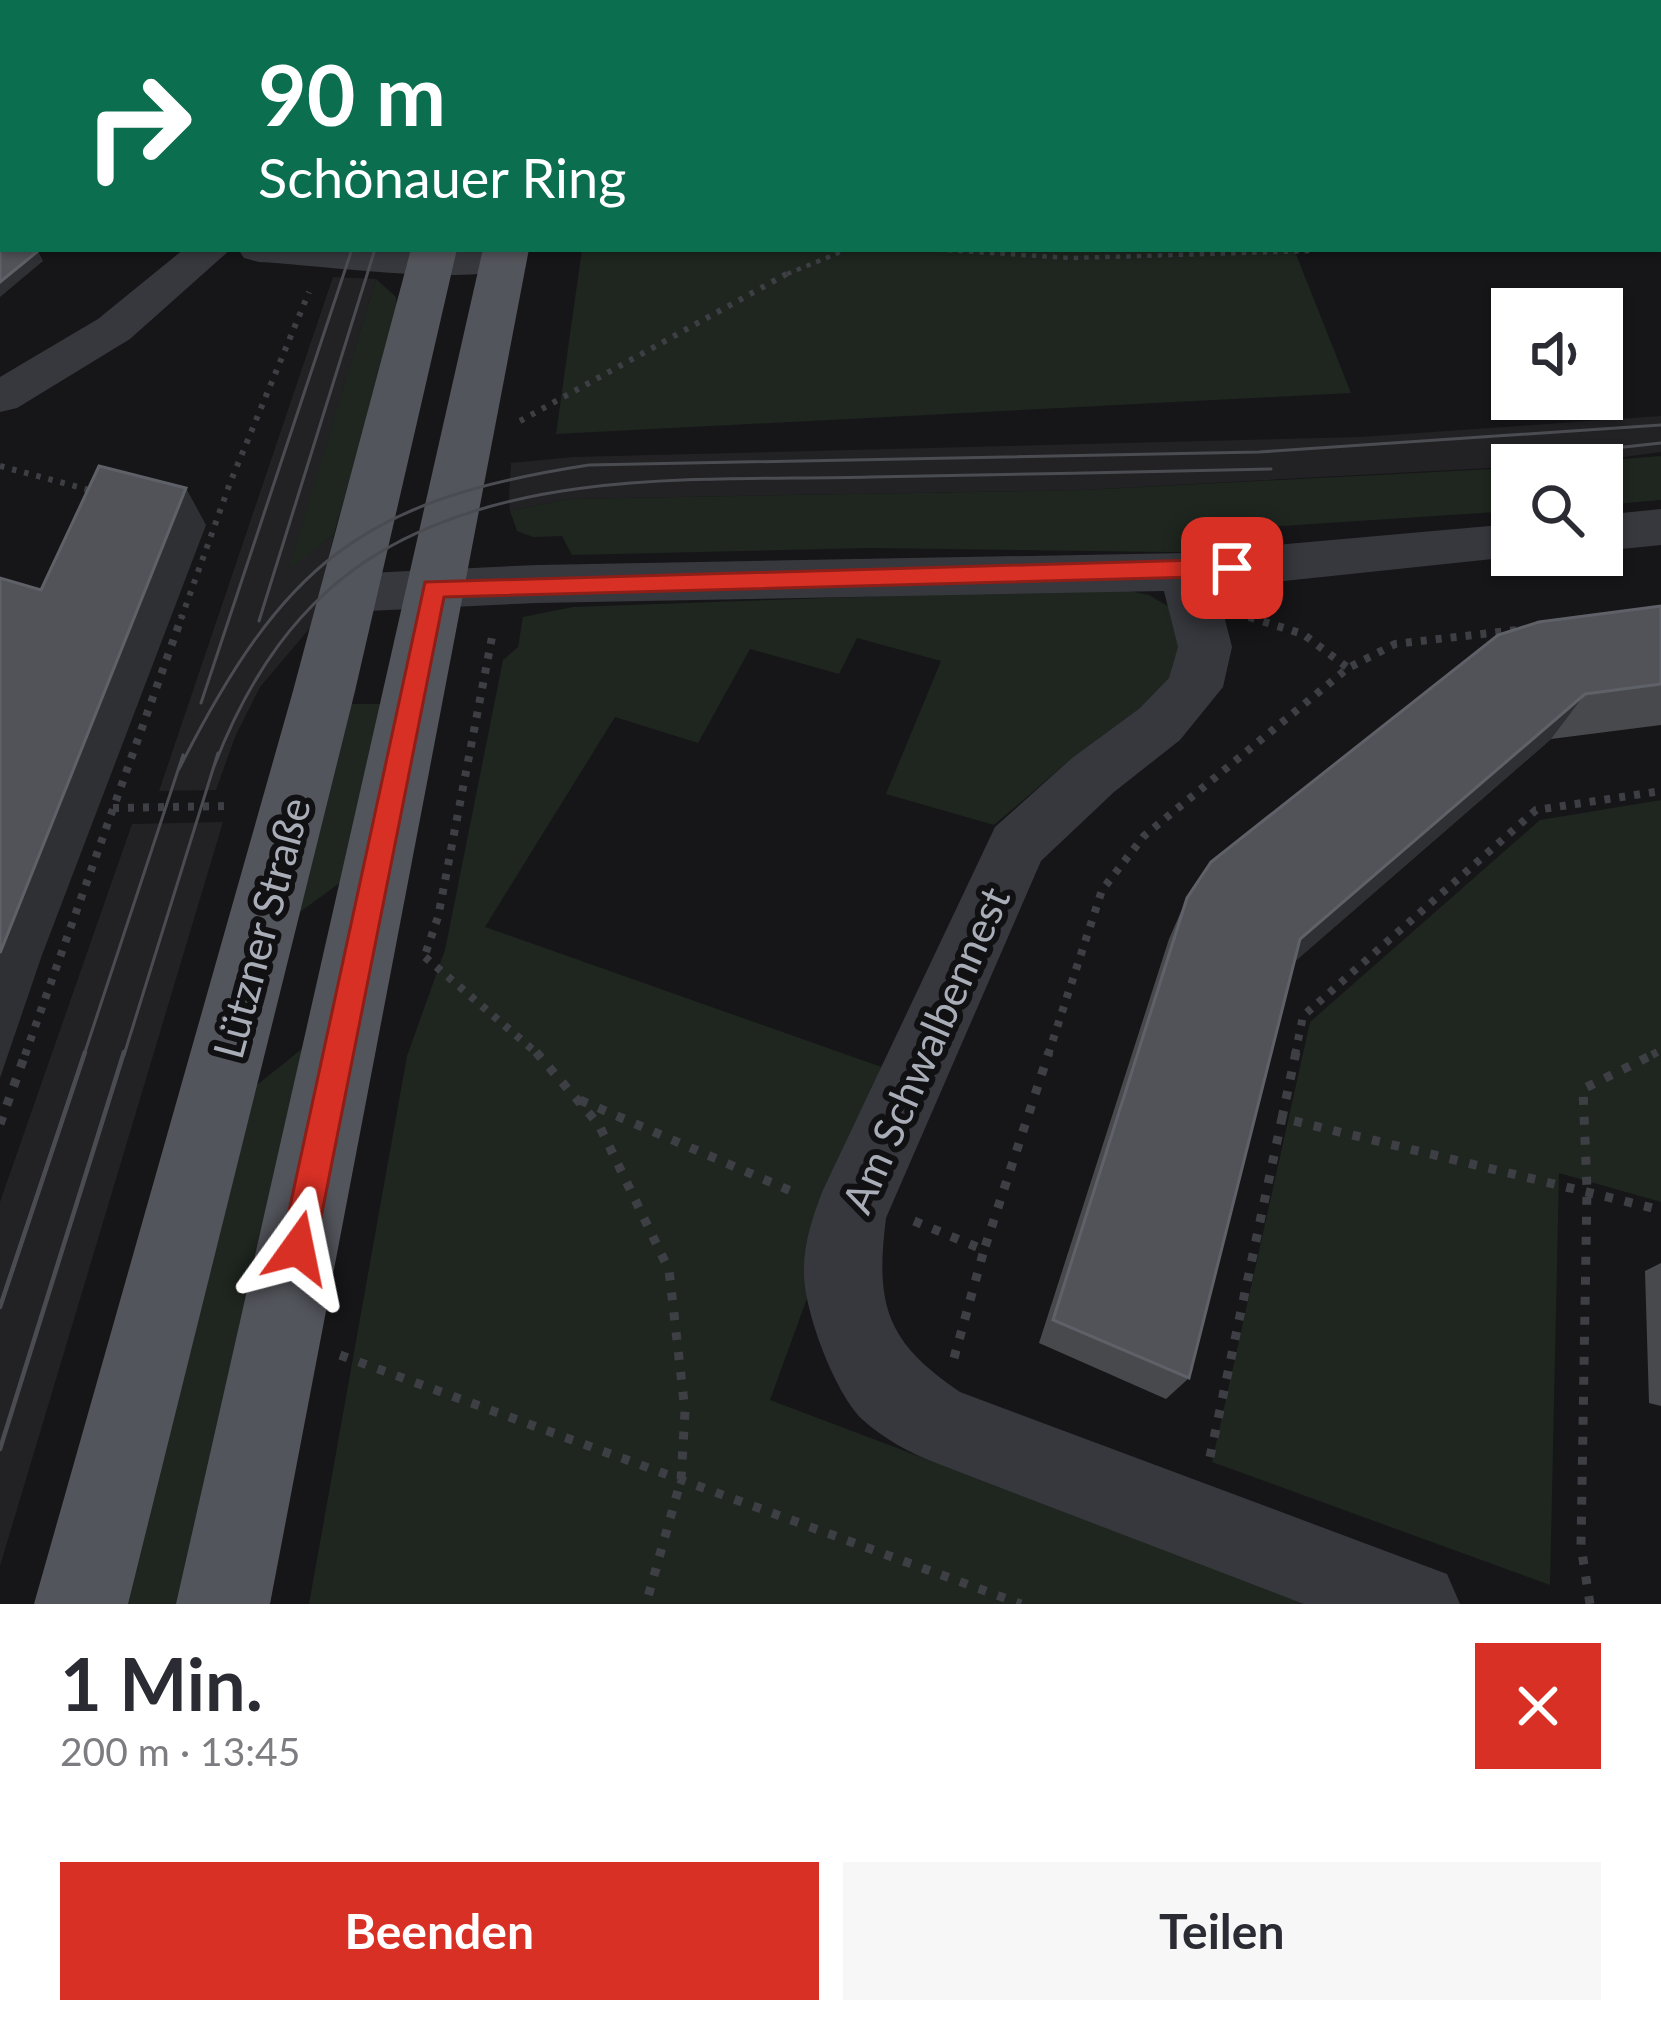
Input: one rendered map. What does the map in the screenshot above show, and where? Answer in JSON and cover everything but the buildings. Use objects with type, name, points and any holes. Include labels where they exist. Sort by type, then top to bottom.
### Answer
[{"type":"main road","name":"Lützner Straße","points":[[81,1604],[434,254]]},
{"type":"main road","points":[[223,1604],[505,254]]},
{"type":"street","points":[[0,397],[114,329],[206,252]]},
{"type":"street","points":[[364,252],[505,254]]},
{"type":"street","points":[[1623,531],[1661,527]]},
{"type":"street","points":[[347,593],[1186,572],[1491,544]]},
{"type":"street","name":"Am Schwalbennest","points":[[1186,572],[1205,647],[1195,687],[1160,724],[1094,775],[1017,845],[852,1207],[841,1274],[858,1340],[888,1390],[936,1423],[1417,1604]]},
{"type":"path","points":[[508,427],[808,262],[839,252]]},
{"type":"path","points":[[990,252],[1071,258],[1250,252]]},
{"type":"path","points":[[0,1124],[215,522],[316,274]]},
{"type":"path","points":[[0,466],[114,496]]},
{"type":"path","points":[[205,519],[215,522]]},
{"type":"path","points":[[936,1423],[984,1250],[1102,890],[1144,836],[1348,668],[1395,644],[1528,628]]},
{"type":"path","points":[[113,808],[227,806],[235,787]]},
{"type":"path","points":[[1197,1520],[1303,1016],[1536,811],[1661,791]]},
{"type":"path","points":[[142,824],[147,808]]},
{"type":"path","points":[[424,957],[528,1042],[599,1125],[668,1270],[685,1411],[681,1480],[646,1604]]},
{"type":"path","points":[[1590,1604],[1581,1546],[1587,1189],[1582,1089],[1661,1050]]},
{"type":"path","points":[[576,1099],[852,1207],[984,1250]]},
{"type":"path","points":[[1282,1118],[1661,1210]]},
{"type":"path","points":[[334,1353],[1021,1604]]},
{"type":"shaded area","points":[[582,252],[1295,252],[1351,393],[556,434]]},
{"type":"shaded area","points":[[333,277],[376,279],[289,568],[334,534],[315,622],[260,687],[216,790],[159,791]]},
{"type":"shaded area","points":[[376,279],[396,297],[397,314],[334,534],[288,570]]},
{"type":"shaded area","points":[[1661,416],[1661,452],[1623,457],[1623,444],[1491,444],[1491,468],[1083,490],[568,499],[510,511],[511,463],[573,457],[1361,437]]},
{"type":"shaded area","points":[[1661,456],[1661,500],[1623,503],[1623,459]]},
{"type":"shaded area","points":[[1491,469],[1491,512],[1237,529],[1243,553],[870,548],[572,555],[562,536],[533,537],[517,531],[510,511],[568,499],[1083,490]]},
{"type":"shaded area","points":[[1115,588],[1149,595],[1171,608],[1184,648],[1167,688],[1071,759],[994,825],[886,794],[941,661],[857,638],[839,674],[750,649],[698,743],[615,717],[485,927],[890,1070],[770,1400],[1310,1604],[309,1604],[407,1056],[445,950],[503,660],[518,647],[523,617],[573,607]]},
{"type":"shaded area","points":[[343,704],[385,704],[348,877],[293,917]]},
{"type":"shaded area","points":[[1661,800],[1661,1202],[1559,1173],[1550,1585],[1212,1462],[1310,1022],[1540,820]]},
{"type":"shaded area","points":[[223,822],[0,1566],[0,1202],[132,824]]},
{"type":"shaded area","points":[[313,1040],[183,1604],[118,1604],[248,1092]]},
{"type":"tram line","points":[[201,703],[351,252]]},
{"type":"tram line","points":[[259,621],[374,252]]},
{"type":"tram line","points":[[179,769],[255,640],[294,592],[337,553],[386,523],[443,498],[510,480],[589,465],[1259,452],[1661,425]]},
{"type":"tram line","points":[[1623,447],[1661,443]]},
{"type":"tram line","points":[[213,769],[259,674],[300,618],[325,594],[382,551],[438,524],[497,505],[558,492],[683,480],[1271,469]]},
{"type":"tram line","points":[[213,769],[218,753]]},
{"type":"tram line","points":[[84,1055],[183,755]]},
{"type":"tram line","points":[[124,1055],[213,769]]},
{"type":"tram line","points":[[0,1449],[124,1052]]},
{"type":"tram line","points":[[0,1307],[84,1055]]},
{"type":"route","points":[[298,1248],[434,589],[1232,568]]}]
